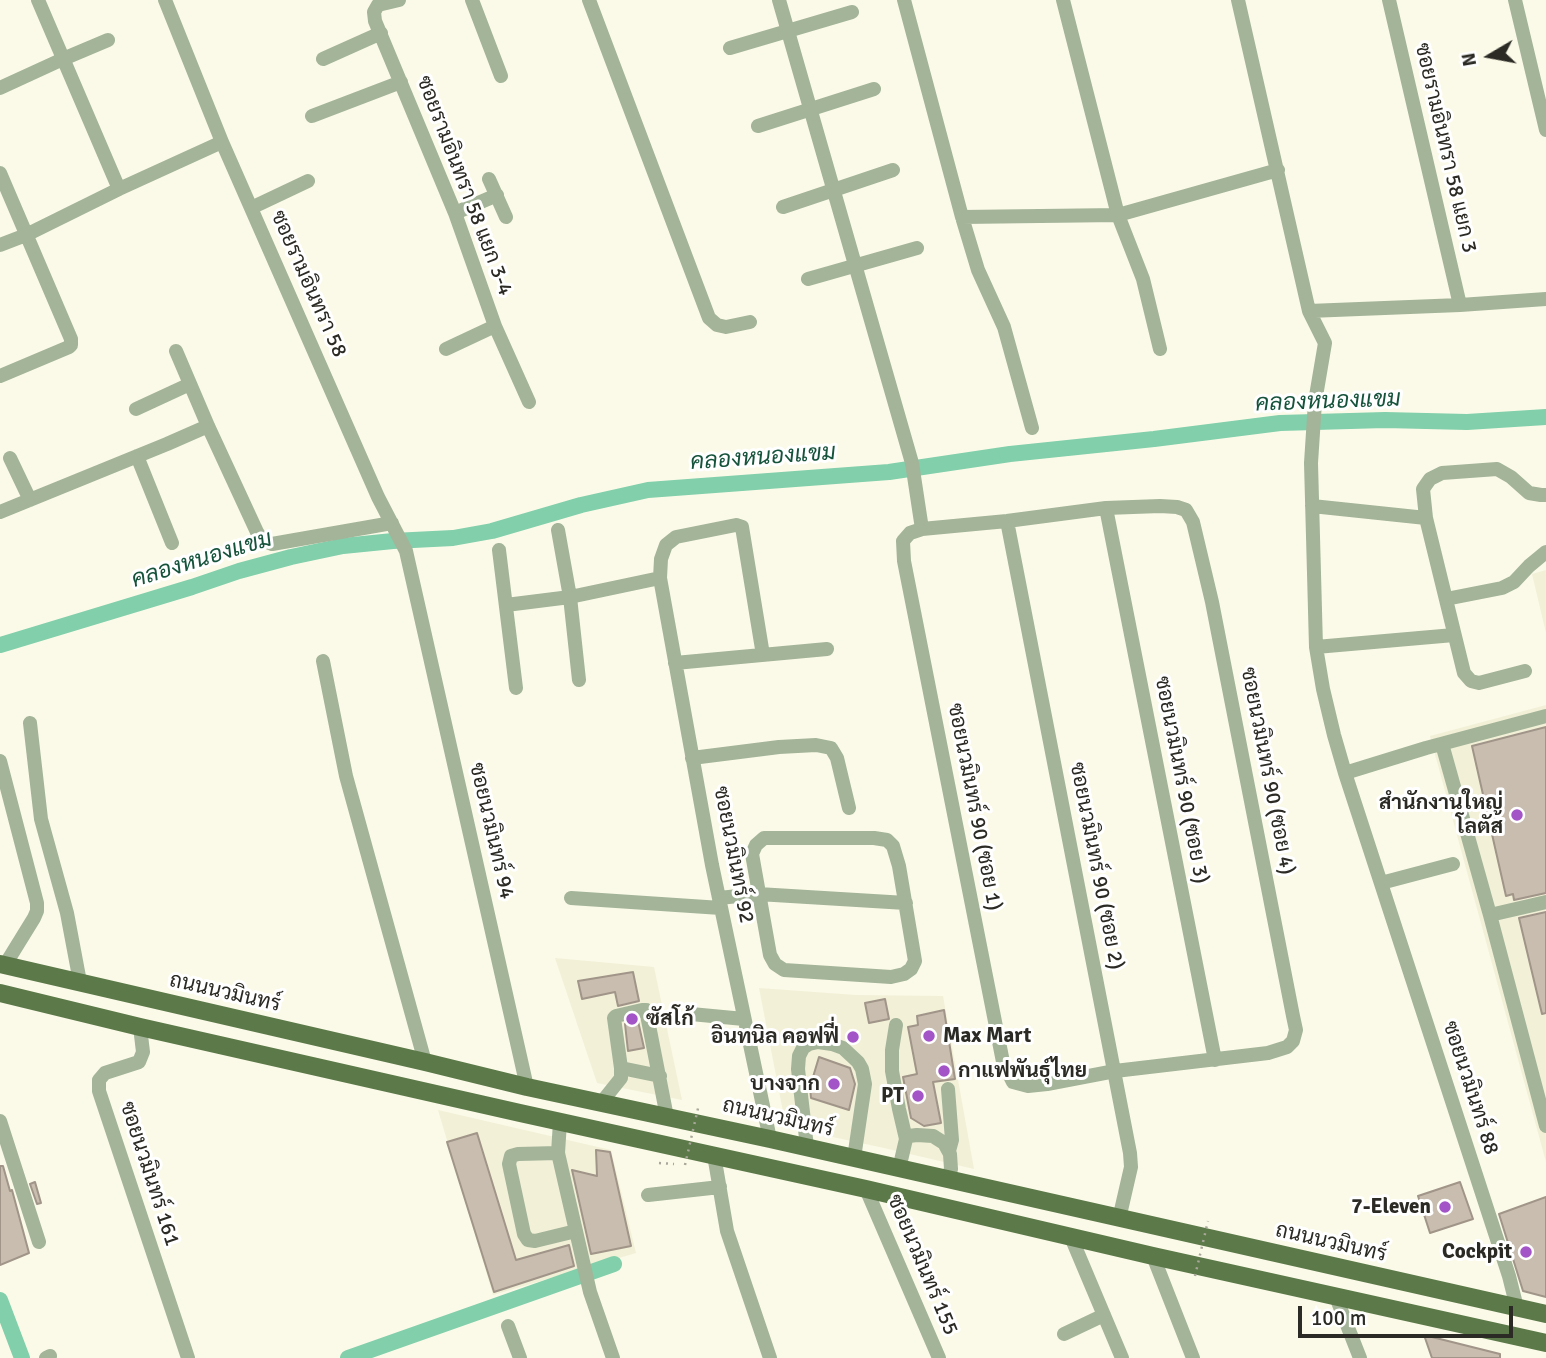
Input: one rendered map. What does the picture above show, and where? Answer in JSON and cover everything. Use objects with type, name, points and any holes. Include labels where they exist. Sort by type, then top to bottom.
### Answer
[{"type":"main road","name":"ถนนนวมินทร์","points":[[2,965],[527,1087],[807,1147],[1546,1314]]},
{"type":"main road","points":[[0,993],[520,1113],[1546,1343]]},
{"type":"main road","points":[[520,1113],[527,1087]]},
{"type":"main road","points":[[1512,1335],[1517,1308]]},
{"type":"street","points":[[38,0],[119,189]]},
{"type":"street","name":"ซอยรามอินทรา 58","points":[[165,0],[222,142],[378,497],[406,551],[413,584]]},
{"type":"street","name":"ซอยรามอินทรา 58 แยก 3-4","points":[[396,0],[378,5],[374,17],[455,213],[495,326],[529,402]]},
{"type":"street","points":[[472,0],[501,76]]},
{"type":"street","points":[[589,0],[709,318],[717,325],[726,327],[750,322]]},
{"type":"street","points":[[779,0],[912,463],[922,529],[1106,508]]},
{"type":"street","points":[[904,0],[962,217],[978,270],[1004,327],[1032,428]]},
{"type":"street","points":[[1063,0],[1118,215],[1143,279],[1160,349]]},
{"type":"street","name":"ซอยนวมินทร์ 88","points":[[1238,0],[1309,311],[1325,343],[1315,402],[1311,463],[1316,647],[1334,736],[1509,1276],[1517,1308]]},
{"type":"street","name":"ซอยรามอินทรา 58 แยก 3","points":[[1390,0],[1460,305]]},
{"type":"street","points":[[1515,0],[1546,130]]},
{"type":"street","points":[[730,48],[852,12]]},
{"type":"street","points":[[323,59],[381,33]]},
{"type":"street","points":[[0,88],[108,40]]},
{"type":"street","points":[[312,116],[401,82]]},
{"type":"street","points":[[758,126],[874,89]]},
{"type":"street","points":[[0,245],[222,142]]},
{"type":"street","points":[[783,207],[893,170]]},
{"type":"street","points":[[962,217],[1118,215],[1278,170]]},
{"type":"street","points":[[0,173],[71,339],[71,345],[0,376]]},
{"type":"street","points":[[489,180],[506,217]]},
{"type":"street","points":[[251,208],[308,181]]},
{"type":"street","points":[[455,213],[497,195]]},
{"type":"street","points":[[808,279],[917,248]]},
{"type":"street","points":[[1309,311],[1546,299]]},
{"type":"street","points":[[446,349],[495,326]]},
{"type":"street","points":[[176,351],[262,540],[272,544],[393,525]]},
{"type":"street","points":[[136,409],[190,384]]},
{"type":"street","points":[[0,512],[208,426]]},
{"type":"street","points":[[137,457],[172,543]]},
{"type":"street","points":[[10,458],[30,500]]},
{"type":"street","points":[[1525,671],[1479,682],[1471,681],[1464,673],[1426,518],[1423,489],[1430,479],[1442,473],[1497,469],[1529,493],[1546,495]]},
{"type":"street","points":[[1312,506],[1426,518]]},
{"type":"street","name":"ซอยนวมินทร์ 90 (ซอย 4)","points":[[1106,508],[1177,507],[1186,510],[1192,522],[1212,602],[1296,1030],[1293,1041],[1287,1047],[1268,1053],[1214,1060]]},
{"type":"street","name":"ซอยนวมินทร์ 90 (ซอย 3)","points":[[1106,508],[1214,1060]]},
{"type":"street","name":"ซอยนวมินทร์ 90 (ซอย 2)","points":[[1007,521],[1131,1160],[1119,1219]]},
{"type":"street","name":"ซอยนวมินทร์ 92","points":[[763,655],[742,527],[736,525],[676,537],[666,545],[661,559],[660,578],[720,903],[770,1139]]},
{"type":"street","name":"ซอยนวมินทร์ 90 (ซอย 1)","points":[[922,529],[910,533],[903,541],[904,561],[1003,1062],[1013,1082],[1028,1086],[1115,1071]]},
{"type":"street","points":[[558,530],[579,680]]},
{"type":"street","points":[[499,550],[516,688]]},
{"type":"street","points":[[1446,599],[1502,589],[1514,582],[1546,552]]},
{"type":"street","points":[[506,605],[569,597],[660,578]]},
{"type":"street","name":"ซอยนวมินทร์ 94","points":[[413,584],[527,1087]]},
{"type":"street","points":[[1316,647],[1454,635]]},
{"type":"street","points":[[675,663],[827,649]]},
{"type":"street","points":[[323,662],[346,776],[425,1062]]},
{"type":"street","points":[[1345,773],[1546,716]]},
{"type":"street","points":[[30,723],[41,819],[67,913],[80,982]]},
{"type":"street","points":[[1442,744],[1546,1126]]},
{"type":"street","points":[[692,758],[779,747],[816,745],[831,748],[837,758],[849,807]]},
{"type":"street","points":[[0,761],[37,903],[34,918],[2,965]]},
{"type":"street","points":[[764,838],[887,839],[893,846],[900,866],[915,961],[911,969],[904,974],[891,977],[779,968],[770,955],[758,894],[752,854],[756,845],[764,838]]},
{"type":"street","points":[[1381,883],[1453,864]]},
{"type":"street","points":[[571,898],[720,903],[758,894],[906,903]]},
{"type":"street","points":[[1490,915],[1546,902]]},
{"type":"street","points":[[601,1103],[621,1078],[614,1018],[642,1010],[647,1012],[667,1117]]},
{"type":"street","points":[[691,1014],[744,1019]]},
{"type":"street","points":[[896,1025],[892,1071],[906,1139],[899,1169]]},
{"type":"street","name":"ซอยนวมินทร์ 161","points":[[141,1027],[143,1052],[139,1062],[105,1073],[99,1080],[99,1091],[188,1358]]},
{"type":"street","points":[[807,1147],[797,1069],[799,1056],[809,1044],[832,1044],[843,1048],[858,1062],[865,1084],[854,1158]]},
{"type":"street","points":[[1115,1071],[1214,1060]]},
{"type":"street","points":[[621,1068],[660,1076]]},
{"type":"street","points":[[948,1089],[953,1140],[948,1151]]},
{"type":"street","points":[[0,1122],[39,1242]]},
{"type":"street","points":[[561,1122],[558,1153],[590,1292],[613,1358]]},
{"type":"street","points":[[906,1139],[917,1135],[933,1136],[941,1140],[951,1163],[947,1180]]},
{"type":"street","points":[[558,1153],[511,1156],[509,1164],[524,1234],[528,1240],[535,1241],[576,1231]]},
{"type":"street","points":[[714,1155],[727,1231],[770,1358]]},
{"type":"street","points":[[648,1195],[720,1187]]},
{"type":"street","name":"ซอยนวมินทร์ 155","points":[[866,1189],[939,1358]]},
{"type":"street","points":[[1071,1237],[1122,1358]]},
{"type":"street","points":[[1153,1256],[1193,1358]]},
{"type":"street","points":[[1336,1297],[1360,1358]]},
{"type":"street","points":[[1065,1334],[1104,1315]]},
{"type":"street","points":[[508,1326],[520,1358]]},
{"type":"path","points":[[685,1165],[699,1104]]},
{"type":"path","points":[[1195,1276],[1208,1221]]},
{"type":"shaded area","points":[[1546,570],[1546,633],[1532,574]]},
{"type":"shaded area","points":[[1546,705],[1546,1162],[1430,736]]},
{"type":"shaded area","points":[[555,958],[654,967],[682,1100],[597,1083]]},
{"type":"shaded area","points":[[759,988],[856,995],[943,996],[974,1169],[786,1127]]},
{"type":"shaded area","points":[[438,1110],[611,1150],[636,1253],[493,1295]]},
{"type":"building","name":"สำนักงานใหญ่ โลตัส","points":[[1546,727],[1546,893],[1514,900],[1513,894],[1506,896],[1472,746]]},
{"type":"building","points":[[1546,912],[1546,1013],[1542,1014],[1519,918]]},
{"type":"building","points":[[633,972],[639,1001],[618,1006],[615,992],[582,999],[578,981]]},
{"type":"building","points":[[885,999],[889,1019],[869,1023],[865,1003]]},
{"type":"building","points":[[944,1010],[955,1079],[933,1082],[941,1123],[924,1126],[911,1118],[903,1077],[917,1074],[908,1027],[918,1025],[917,1016]]},
{"type":"building","points":[[638,1021],[644,1048],[628,1051],[625,1024]]},
{"type":"building","name":"บางจาก","points":[[819,1057],[850,1068],[855,1084],[849,1110],[811,1098],[810,1087]]},
{"type":"building","points":[[477,1133],[516,1260],[569,1245],[574,1266],[494,1292],[447,1142]]},
{"type":"building","points":[[596,1150],[610,1152],[631,1246],[591,1254],[572,1170],[597,1176]]},
{"type":"building","points":[[0,1166],[3,1166],[10,1191],[12,1190],[29,1253],[0,1265]]},
{"type":"building","points":[[35,1182],[41,1203],[37,1204],[30,1184]]},
{"type":"building","name":"7-Eleven","points":[[1460,1182],[1473,1219],[1430,1233],[1418,1196]]},
{"type":"building","name":"Cockpit","points":[[1546,1197],[1546,1297],[1523,1291],[1499,1214]]},
{"type":"building","points":[[1424,1335],[1500,1354],[1500,1358],[1432,1358]]},
{"type":"waterway","name":"คลองหนองแขม","points":[[0,645],[291,557],[343,546],[453,538],[492,531],[581,505],[648,490],[889,472],[1010,454],[1280,423],[1385,420],[1467,422],[1546,417]]},
{"type":"waterway","points":[[348,1358],[614,1264]]},
{"type":"waterway","points":[[0,1300],[22,1358]]},
{"type":"place","name":"สำนักงานใหญ่ โลตัส","points":[[1517,815]]},
{"type":"place","name":"ซัสโก้","points":[[632,1019]]},
{"type":"place","name":"Max Mart","points":[[929,1036]]},
{"type":"place","name":"อินทนิล คอฟฟี่","points":[[853,1037]]},
{"type":"place","name":"กาแฟพันธุ์ไทย","points":[[944,1071]]},
{"type":"place","name":"บางจาก","points":[[834,1084]]},
{"type":"place","name":"PT","points":[[918,1096]]},
{"type":"place","name":"7-Eleven","points":[[1445,1207]]},
{"type":"place","name":"Cockpit","points":[[1526,1252]]}]
